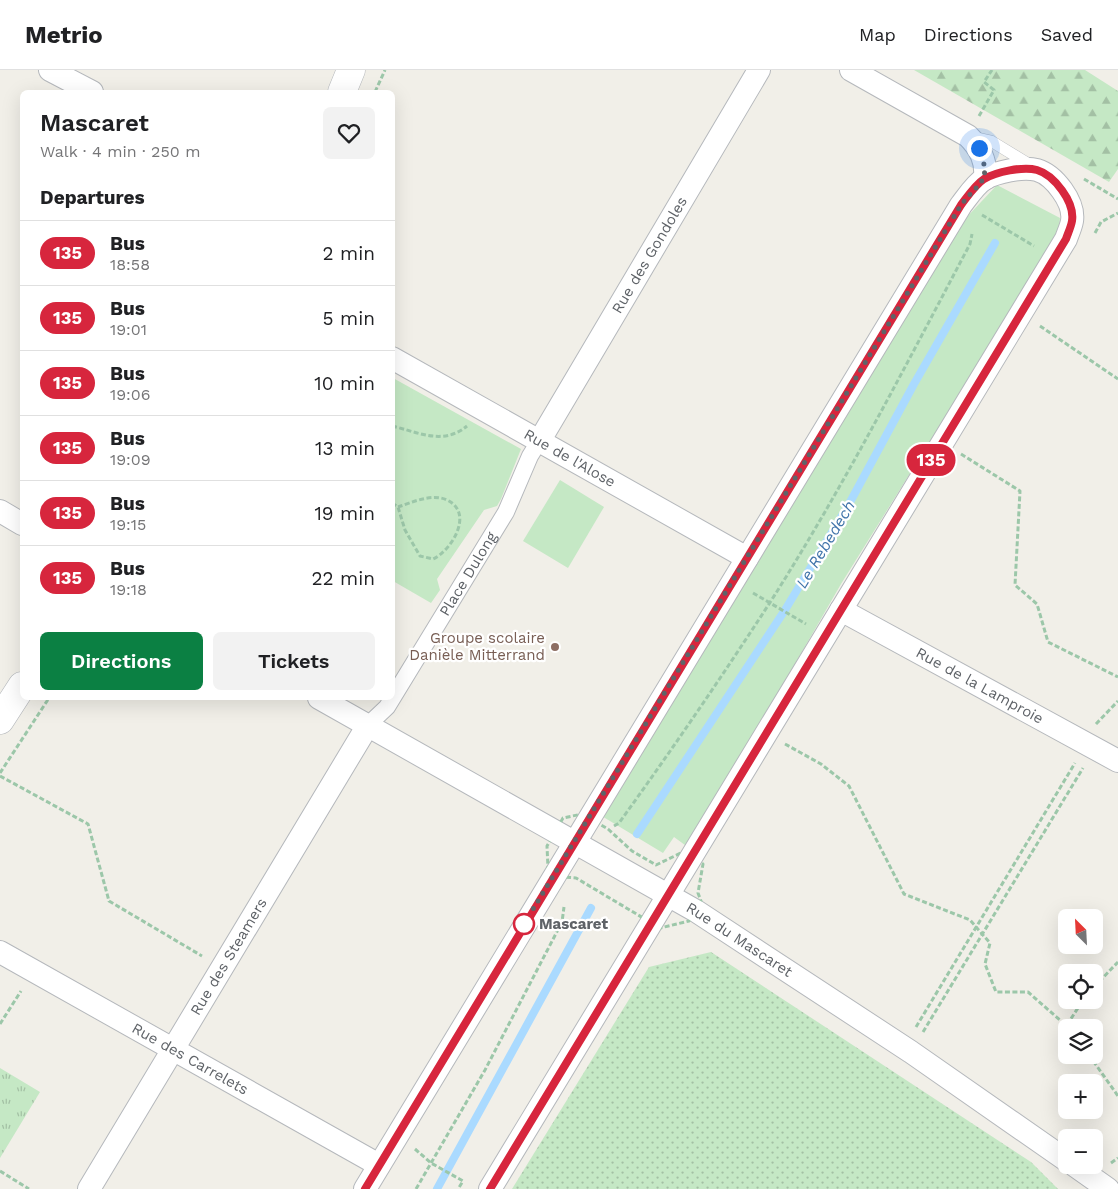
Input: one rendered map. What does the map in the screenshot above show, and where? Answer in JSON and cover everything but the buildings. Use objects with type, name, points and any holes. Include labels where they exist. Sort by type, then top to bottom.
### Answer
[{"type":"street","points":[[50,70],[88,90]]},
{"type":"street","points":[[343,90],[351,70]]},
{"type":"street","name":"Rue des Gondoles","points":[[540,440],[759,70]]},
{"type":"street","points":[[851,70],[968,136],[979,148],[986,169],[985,179]]},
{"type":"street","points":[[365,1189],[961,205],[985,179],[1005,172],[1037,170],[1052,179],[1064,193],[1071,208],[1072,219],[1066,239],[490,1189]]},
{"type":"street","name":"Rue de l'Alose","points":[[395,360],[747,558]]},
{"type":"street","name":"Place Dulong","points":[[395,694],[501,520],[540,440]]},
{"type":"street","points":[[0,511],[20,523]]},
{"type":"street","name":"Rue de la Lamproie","points":[[841,610],[1118,761]]},
{"type":"street","points":[[0,720],[20,689]]},
{"type":"street","name":"Rue du Mascaret","points":[[323,700],[696,910],[908,1049],[1058,1154]]},
{"type":"street","name":"Place Dulong","points":[[368,725],[387,707],[391,700]]},
{"type":"street","name":"Rue des Steamers","points":[[89,1189],[368,725]]},
{"type":"street","name":"Rue des Carrelets","points":[[0,952],[379,1165]]},
{"type":"street","points":[[1087,1174],[1108,1189]]},
{"type":"lane","points":[[968,136],[991,142],[1037,170]]},
{"type":"path","points":[[376,90],[384,70]]},
{"type":"path","points":[[968,136],[994,90],[984,82],[992,70]]},
{"type":"path","points":[[608,829],[619,823],[677,742],[770,603],[864,444],[970,244],[973,228]]},
{"type":"path","points":[[1046,329],[1118,379]]},
{"type":"path","points":[[395,427],[418,435],[452,435],[469,425],[483,408]]},
{"type":"path","points":[[968,459],[1020,491],[1015,585],[1037,604],[1048,642],[1118,677]]},
{"type":"path","points":[[395,505],[398,507],[408,536],[420,556],[433,559],[442,555],[459,529],[460,520],[448,500],[434,498],[398,507]]},
{"type":"path","points":[[733,581],[788,613]]},
{"type":"path","points":[[48,700],[0,774],[88,824],[109,901],[222,969]]},
{"type":"path","points":[[908,1049],[983,934],[1090,745],[1094,726],[1118,702]]},
{"type":"path","points":[[765,734],[821,764],[849,786],[904,894],[970,920],[983,934],[990,943],[984,964],[996,992],[1028,992],[1060,1019]]},
{"type":"path","points":[[908,1049],[976,927],[1090,745]]},
{"type":"path","points":[[416,1189],[486,1070],[562,922],[565,903]]},
{"type":"path","points":[[1103,978],[1118,962]]},
{"type":"path","points":[[0,1024],[33,970]]},
{"type":"path","points":[[1095,1064],[1118,1096]]},
{"type":"path","points":[[431,1163],[463,1182],[458,1189]]},
{"type":"path","points":[[0,1172],[29,1189]]},
{"type":"green space","points":[[914,70],[1085,70],[1118,91],[1118,169],[1109,182]]},
{"type":"green space","points":[[997,185],[1060,218],[1058,236],[841,584],[689,848],[674,837],[663,853],[600,815],[948,237]]},
{"type":"green space","points":[[395,379],[521,449],[497,506],[484,510],[437,579],[440,590],[431,603],[395,582]]},
{"type":"green space","points":[[560,480],[604,507],[568,568],[523,541]]},
{"type":"green space","points":[[711,952],[1031,1162],[1058,1189],[512,1189],[649,967]]},
{"type":"green space","points":[[0,1068],[40,1092],[0,1158]]},
{"type":"waterway","name":"Le Rebedech","points":[[637,834],[785,610],[849,504],[914,384],[995,243]]},
{"type":"waterway","points":[[437,1189],[591,908]]},
{"type":"bus line","name":"135","points":[[365,1189],[961,205],[985,179],[1005,172],[1037,170],[1052,179],[1064,193],[1071,208],[1072,219],[1066,239],[1019,313],[669,896],[650,924],[490,1189]]},
{"type":"place","name":"Groupe scolaire Danièle Mitterrand","points":[[555,647]]},
{"type":"place","name":"Mascaret","points":[[524,924]]},
{"type":"route","points":[[524,924],[961,205],[985,179],[986,169],[979,148]]}]
